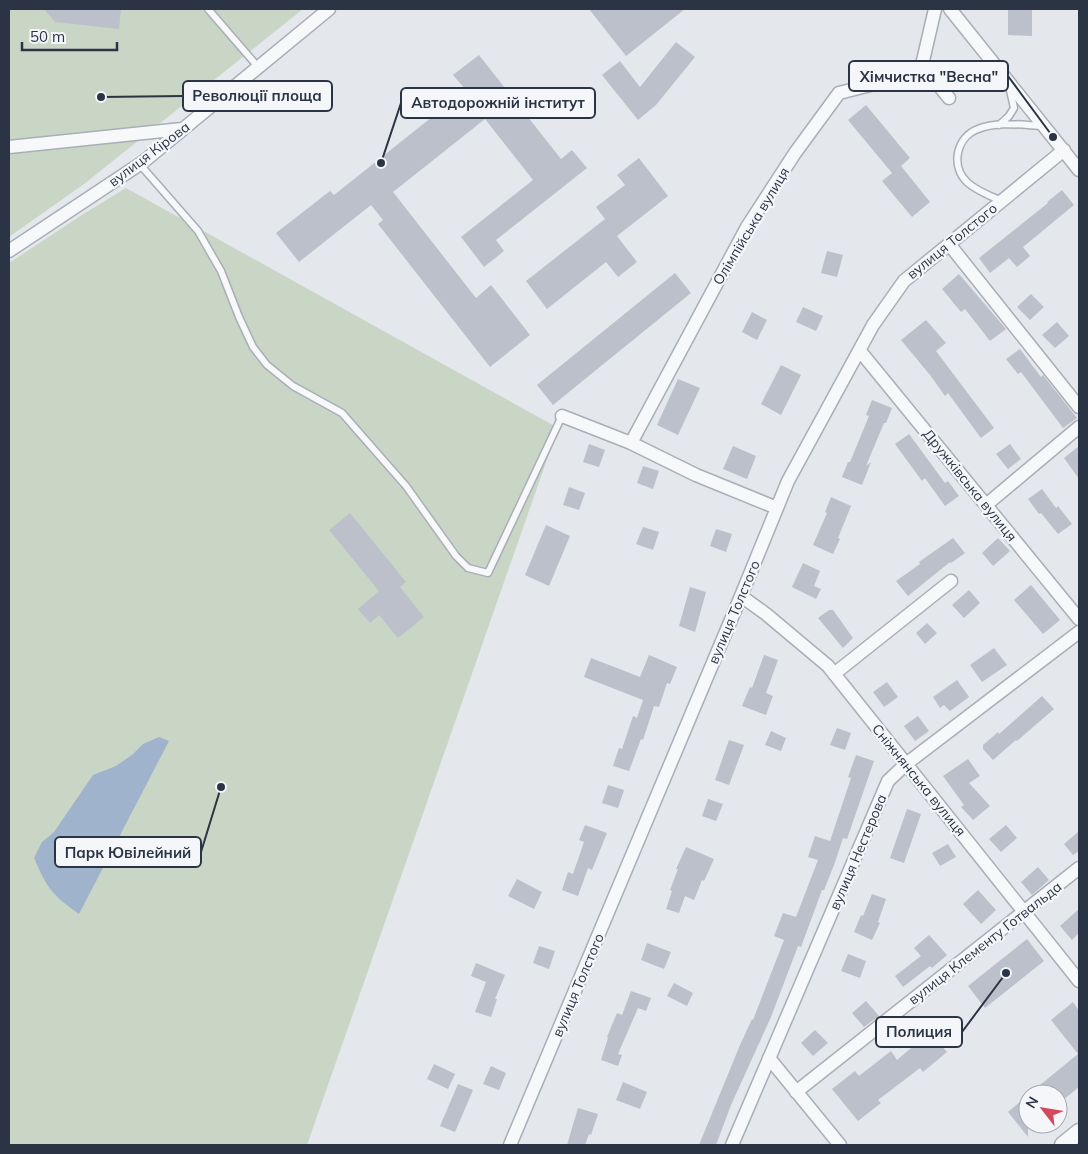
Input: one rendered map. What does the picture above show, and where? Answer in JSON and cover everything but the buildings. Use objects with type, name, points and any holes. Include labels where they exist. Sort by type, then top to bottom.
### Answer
[{"type":"street","name":"вулиця Кірова","points":[[9,251],[143,162],[329,9]]},
{"type":"street","points":[[934,9],[922,65],[949,98]]},
{"type":"street","points":[[950,9],[1079,170]]},
{"type":"street","name":"Олімпійська вулиця","points":[[631,443],[747,227],[795,153],[839,94],[890,80],[922,65]]},
{"type":"street","points":[[9,147],[182,129]]},
{"type":"street","name":"вулиця Толстого","points":[[510,1145],[788,481],[873,325],[904,281],[1064,150]]},
{"type":"street","points":[[949,244],[1079,407]]},
{"type":"street","name":"Дружківська вулиця","points":[[860,350],[1079,619]]},
{"type":"street","points":[[562,416],[631,443],[696,475],[777,508]]},
{"type":"street","points":[[986,505],[1079,427]]},
{"type":"street","points":[[834,674],[951,581]]},
{"type":"street","name":"Сніжнянська вулиця","points":[[741,596],[766,614],[828,666],[1079,981]]},
{"type":"street","name":"вулиця Нестерова","points":[[732,1145],[888,781],[906,764],[1079,632]]},
{"type":"street","name":"вулиця Клементу Готвальда","points":[[796,1092],[1079,868]]},
{"type":"street","points":[[769,1058],[840,1145]]},
{"type":"street","points":[[1062,1145],[1079,1132]]},
{"type":"lane","points":[[208,9],[258,68]]},
{"type":"lane","points":[[999,125],[1009,116],[1014,108],[1013,98],[1006,79]]},
{"type":"lane","points":[[1002,201],[974,188],[966,181],[958,161],[958,150],[965,137],[976,129],[986,126],[1044,126]]},
{"type":"lane","points":[[143,162],[143,168],[198,232],[221,271],[239,317],[254,347],[267,365],[293,386],[342,413],[406,486],[456,556],[468,568],[488,573],[562,416]]},
{"type":"green space","points":[[9,9],[303,9],[84,184],[9,237]]},
{"type":"green space","points":[[126,188],[558,428],[307,1145],[9,1145],[9,263]]},
{"type":"water","points":[[159,737],[169,741],[79,914],[51,890],[34,858],[42,842],[54,832],[93,775],[116,766],[143,744]]},
{"type":"place","name":"Революції площа","points":[[101,97]]},
{"type":"place","name":"Хімчистка \"Весна\"","points":[[1053,137]]},
{"type":"place","name":"Автодорожній інститут","points":[[381,163]]},
{"type":"place","name":"Парк Ювілейний","points":[[221,787]]},
{"type":"place","name":"Полиция","points":[[1006,973]]}]
